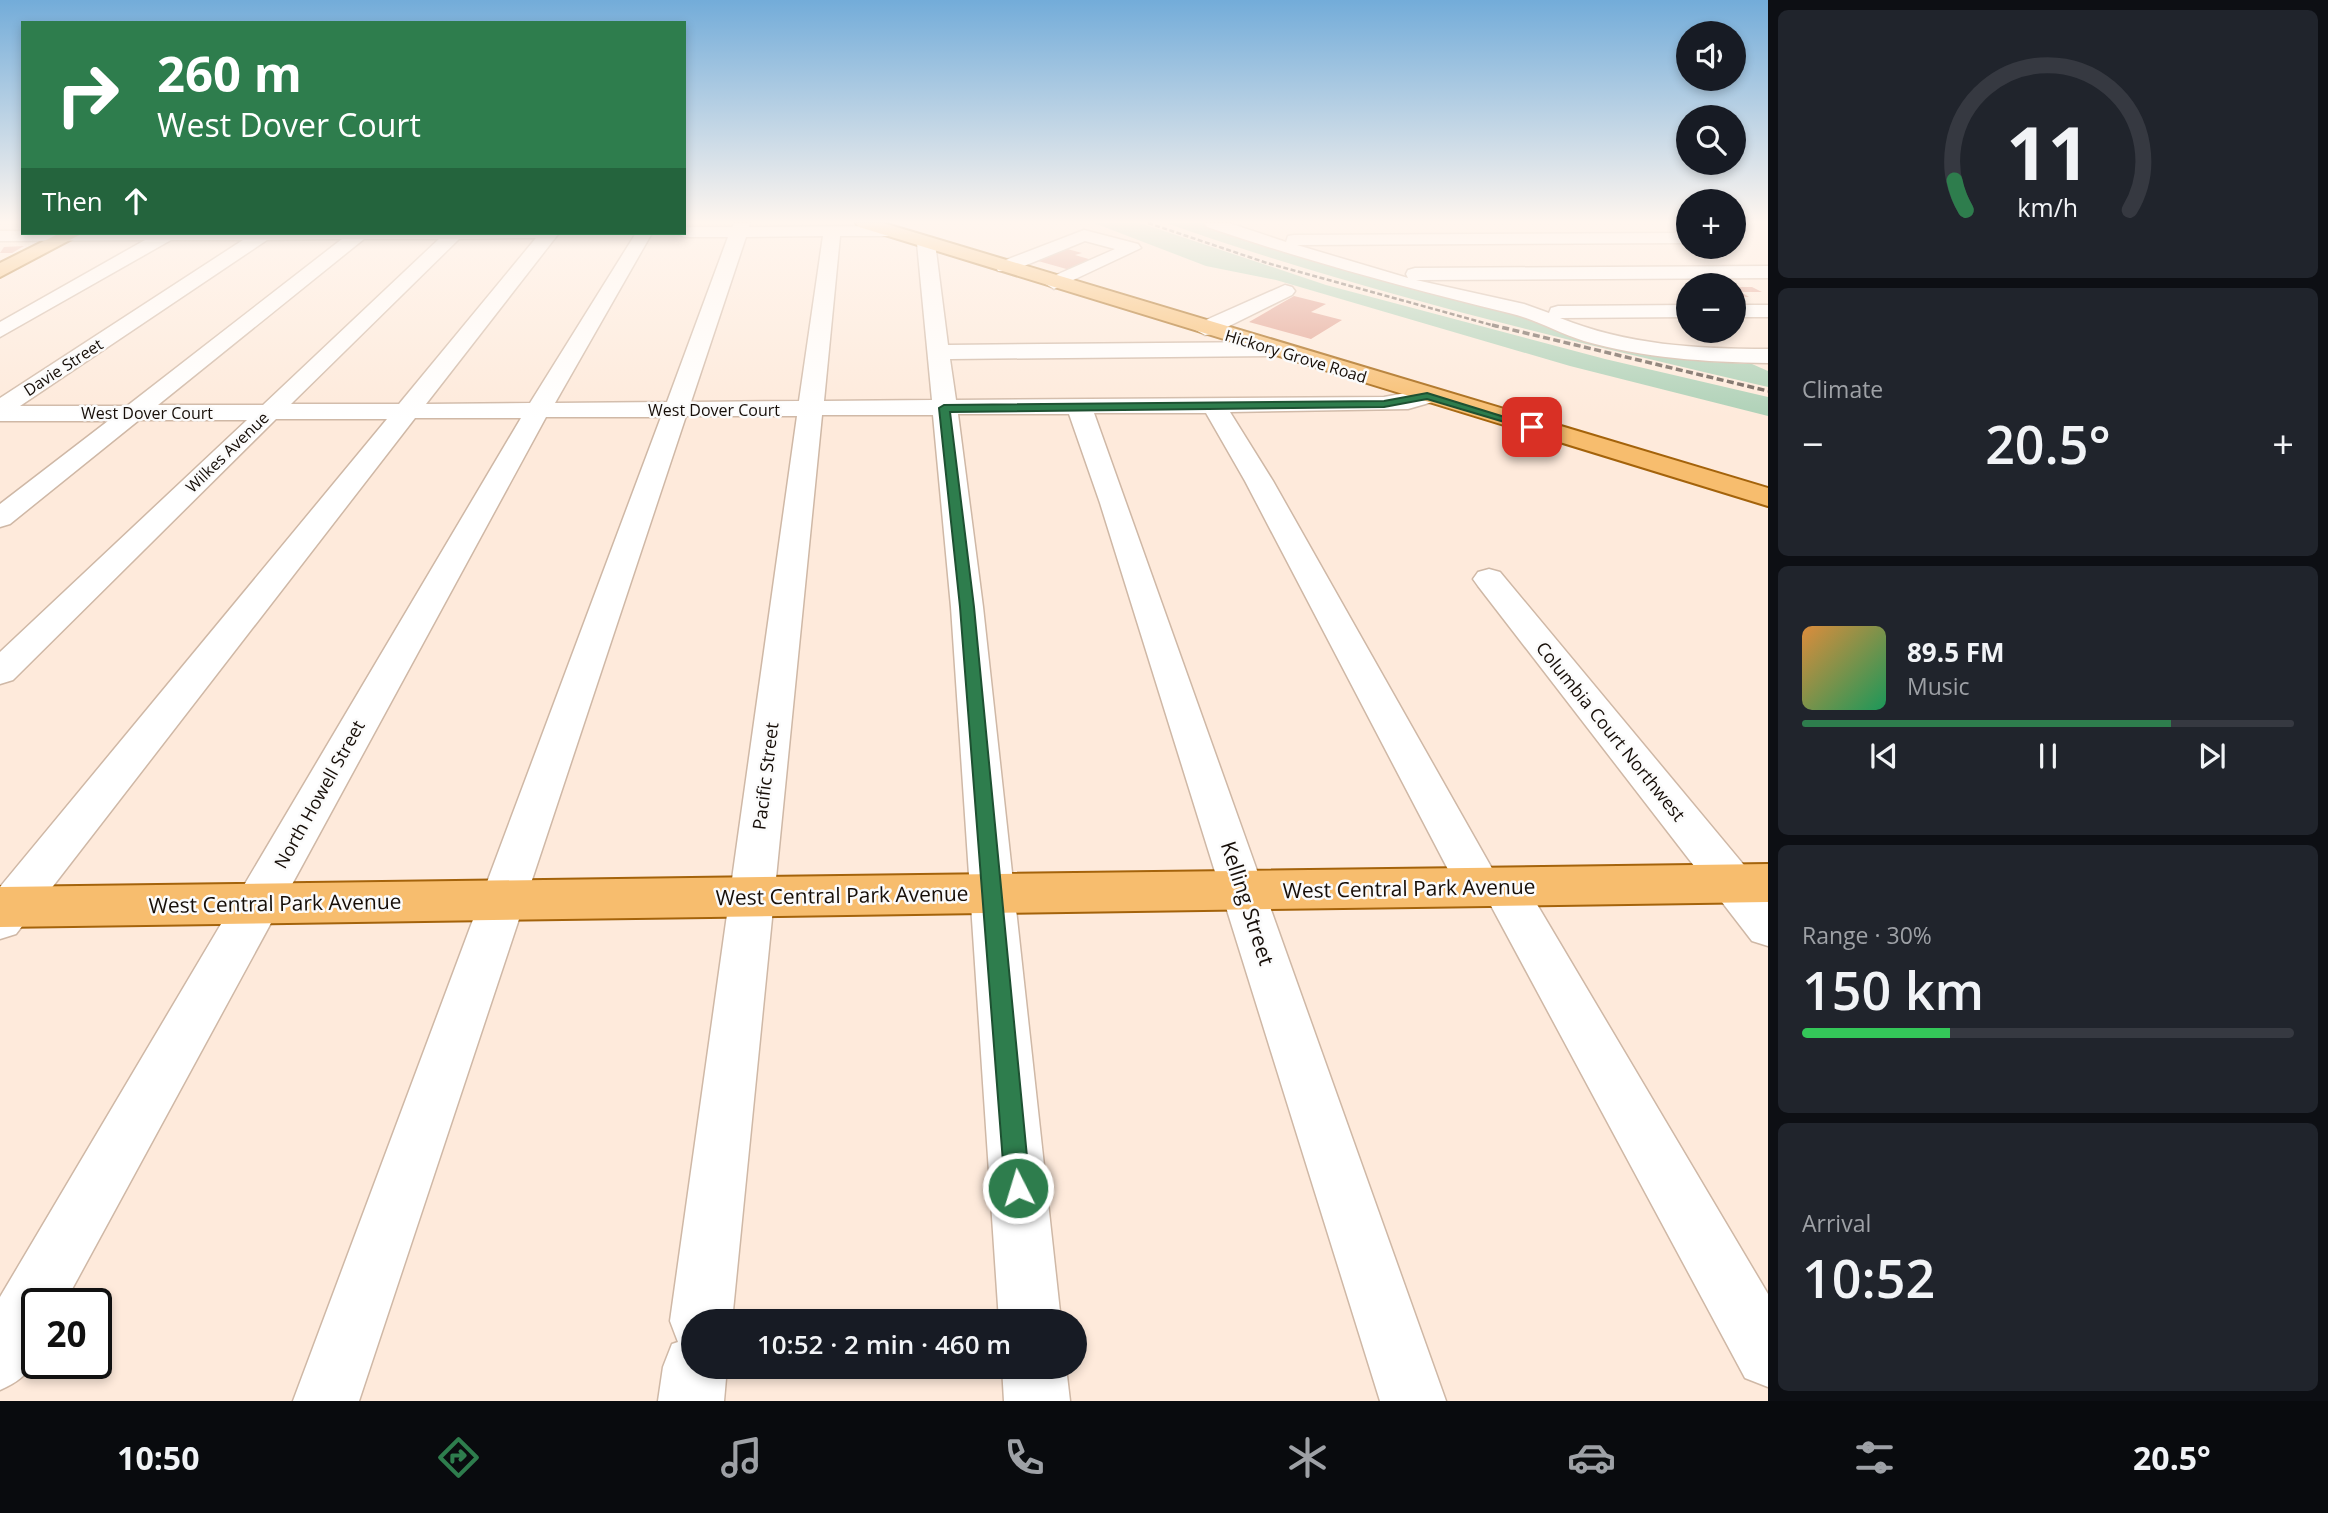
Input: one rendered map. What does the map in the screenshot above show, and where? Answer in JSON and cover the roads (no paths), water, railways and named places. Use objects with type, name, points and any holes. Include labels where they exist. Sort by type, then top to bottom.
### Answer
[{"type":"main road","name":"Hickory Grove Road","points":[[1093,288],[1205,329],[1768,497]]},
{"type":"main road","name":"West Central Park Avenue","points":[[4,911],[501,900],[1750,883]]},
{"type":"street","points":[[0,331],[74,288]]},
{"type":"street","name":"Davie Street","points":[[0,411],[184,288]]},
{"type":"street","points":[[0,518],[290,288]]},
{"type":"street","name":"Wilkes Avenue","points":[[0,672],[397,288]]},
{"type":"street","points":[[4,911],[505,288]]},
{"type":"street","name":"North Howell Street","points":[[0,1358],[491,489],[611,288]]},
{"type":"street","points":[[326,1401],[718,288]]},
{"type":"street","name":"Pacific Street","points":[[702,1309],[810,409],[836,288]]},
{"type":"street","points":[[922,288],[939,352],[967,607],[1029,1309]]},
{"type":"street","points":[[1424,288],[1529,312],[1564,327],[1653,349],[1705,356],[1768,356]]},
{"type":"street","points":[[1499,288],[1529,312],[1676,311]]},
{"type":"street","points":[[1205,329],[1286,291]]},
{"type":"street","points":[[1746,311],[1768,310]]},
{"type":"street","points":[[939,352],[1272,349]]},
{"type":"street","name":"West Dover Court","points":[[0,411],[404,412],[1214,406],[1384,404],[1427,396]]},
{"type":"street","points":[[1214,406],[1492,887],[1768,1355]]},
{"type":"street","name":"Kelling Street","points":[[1079,407],[1114,503],[1413,1401]]},
{"type":"street","name":"Columbia Court Northwest","points":[[1489,579],[1750,883],[1768,927]]},
{"type":"street","points":[[691,1401],[694,1379]]},
{"type":"street","points":[[1035,1379],[1037,1401]]},
{"type":"railway","points":[[1359,288],[1499,327]]},
{"type":"railway","points":[[1492,325],[1768,391]]}]
